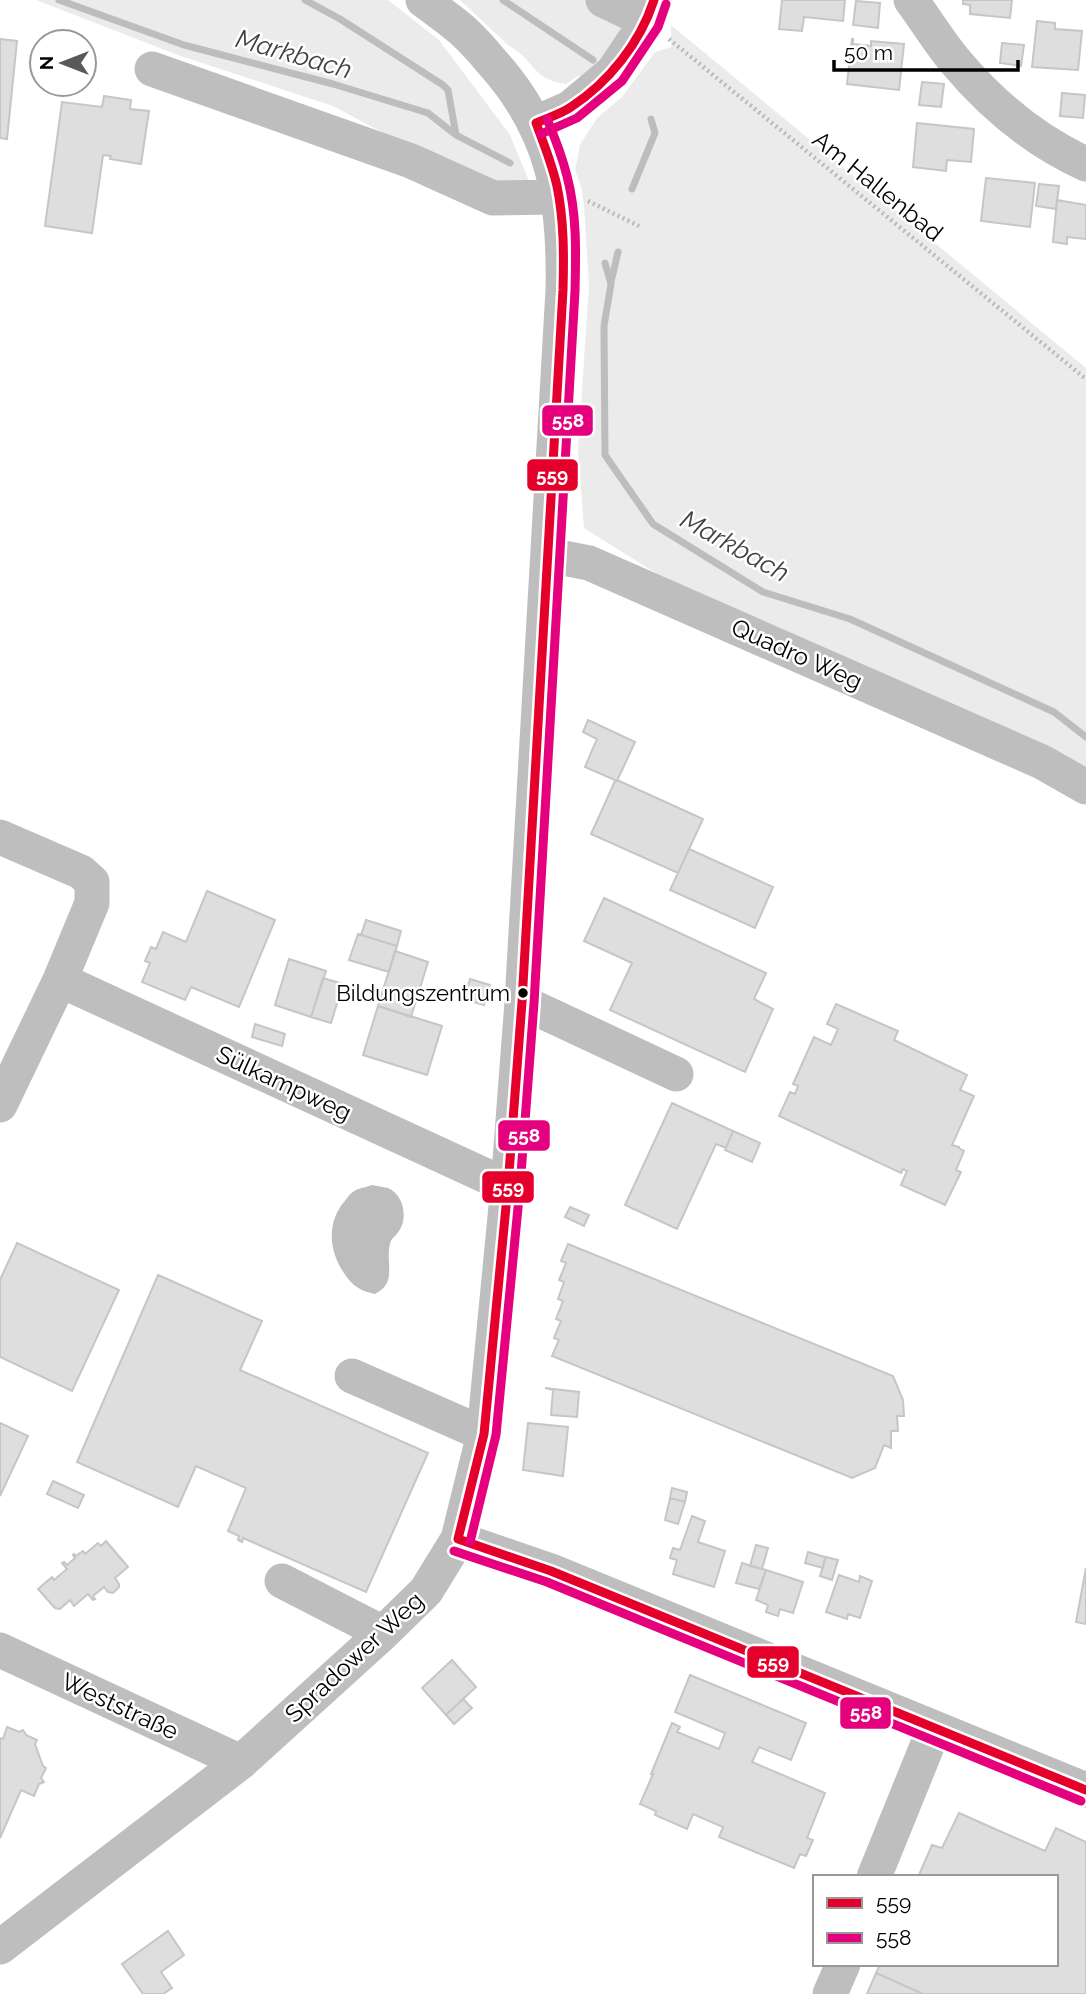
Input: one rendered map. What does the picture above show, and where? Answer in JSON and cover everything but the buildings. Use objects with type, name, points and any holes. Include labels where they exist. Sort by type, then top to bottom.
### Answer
[{"type":"street","name":"Spradower Weg","points":[[0,1947],[241,1762],[426,1591],[457,1539],[484,1434],[508,1186],[522,1002],[564,290],[564,243],[559,197],[550,158],[536,123],[517,92],[476,44],[463,30],[423,0]]},
{"type":"street","points":[[536,123],[570,108],[613,72],[650,11],[603,0]]},
{"type":"street","points":[[911,0],[955,61],[1005,114],[1062,153],[1086,164]]},
{"type":"street","points":[[152,69],[411,161],[493,198],[559,197]]},
{"type":"street","name":"Quadro Weg","points":[[548,555],[589,562],[1042,762],[1086,787]]},
{"type":"street","points":[[0,837],[80,872],[92,882],[92,903],[60,979],[0,1105]]},
{"type":"street","name":"Sülkampweg","points":[[60,979],[508,1186]]},
{"type":"street","points":[[522,1002],[676,1074]]},
{"type":"street","points":[[352,1376],[484,1434]]},
{"type":"street","points":[[457,1539],[551,1571],[1086,1790]]},
{"type":"street","points":[[282,1581],[383,1633]]},
{"type":"street","name":"Weststraße","points":[[0,1650],[241,1762]]},
{"type":"street","points":[[875,1875],[934,1729]]},
{"type":"street","points":[[830,1994],[842,1966]]},
{"type":"path","name":"Am Hallenbad","points":[[650,11],[1086,379]]},
{"type":"path","points":[[559,197],[583,198],[642,227]]},
{"type":"shaded area","points":[[36,0],[388,0],[439,40],[510,135],[529,181],[507,190],[432,159],[333,106],[178,55]]},
{"type":"shaded area","points":[[460,0],[591,0],[628,20],[590,77],[578,76],[566,84],[539,74],[524,57]]},
{"type":"shaded area","points":[[671,25],[1086,368],[1086,772],[662,577],[584,528],[578,450],[589,285],[584,206],[575,170],[580,145],[597,118],[622,97],[655,52],[671,47]]},
{"type":"shaded area","points":[[372,1185],[393,1191],[401,1201],[404,1214],[402,1226],[390,1244],[389,1278],[375,1294],[356,1287],[351,1282],[338,1263],[332,1242],[334,1221],[344,1202],[354,1191]]},
{"type":"waterway","name":"Markbach","points":[[59,0],[184,45],[333,84],[428,113],[456,135],[510,163]]},
{"type":"waterway","points":[[305,0],[340,19],[443,85],[448,90],[456,135]]},
{"type":"waterway","points":[[503,0],[593,60]]},
{"type":"waterway","points":[[632,189],[655,133],[651,119]]},
{"type":"waterway","points":[[611,282],[618,252]]},
{"type":"waterway","name":"Markbach","points":[[605,263],[611,284],[604,326],[605,455],[653,524],[763,592],[850,619],[1054,712],[1086,737]]},
{"type":"transit line","name":"559","points":[[536,123],[571,107],[598,86],[632,46],[654,0]]},
{"type":"transit line","name":"558","points":[[541,134],[577,118],[622,81],[658,27],[666,4]]},
{"type":"transit line","name":"558","points":[[470,1542],[496,1435],[520,1187],[534,1003],[575,291],[573,205],[563,161],[547,119]]},
{"type":"transit line","name":"559","points":[[458,1539],[484,1434],[508,1186],[522,1002],[563,290],[563,238],[557,186],[536,123]]},
{"type":"transit line","name":"559","points":[[458,1539],[551,1571],[1086,1790]]},
{"type":"transit line","name":"558","points":[[454,1551],[547,1582],[1081,1801]]},
{"type":"place","name":"Bildungszentrum","points":[[523,993]]}]
